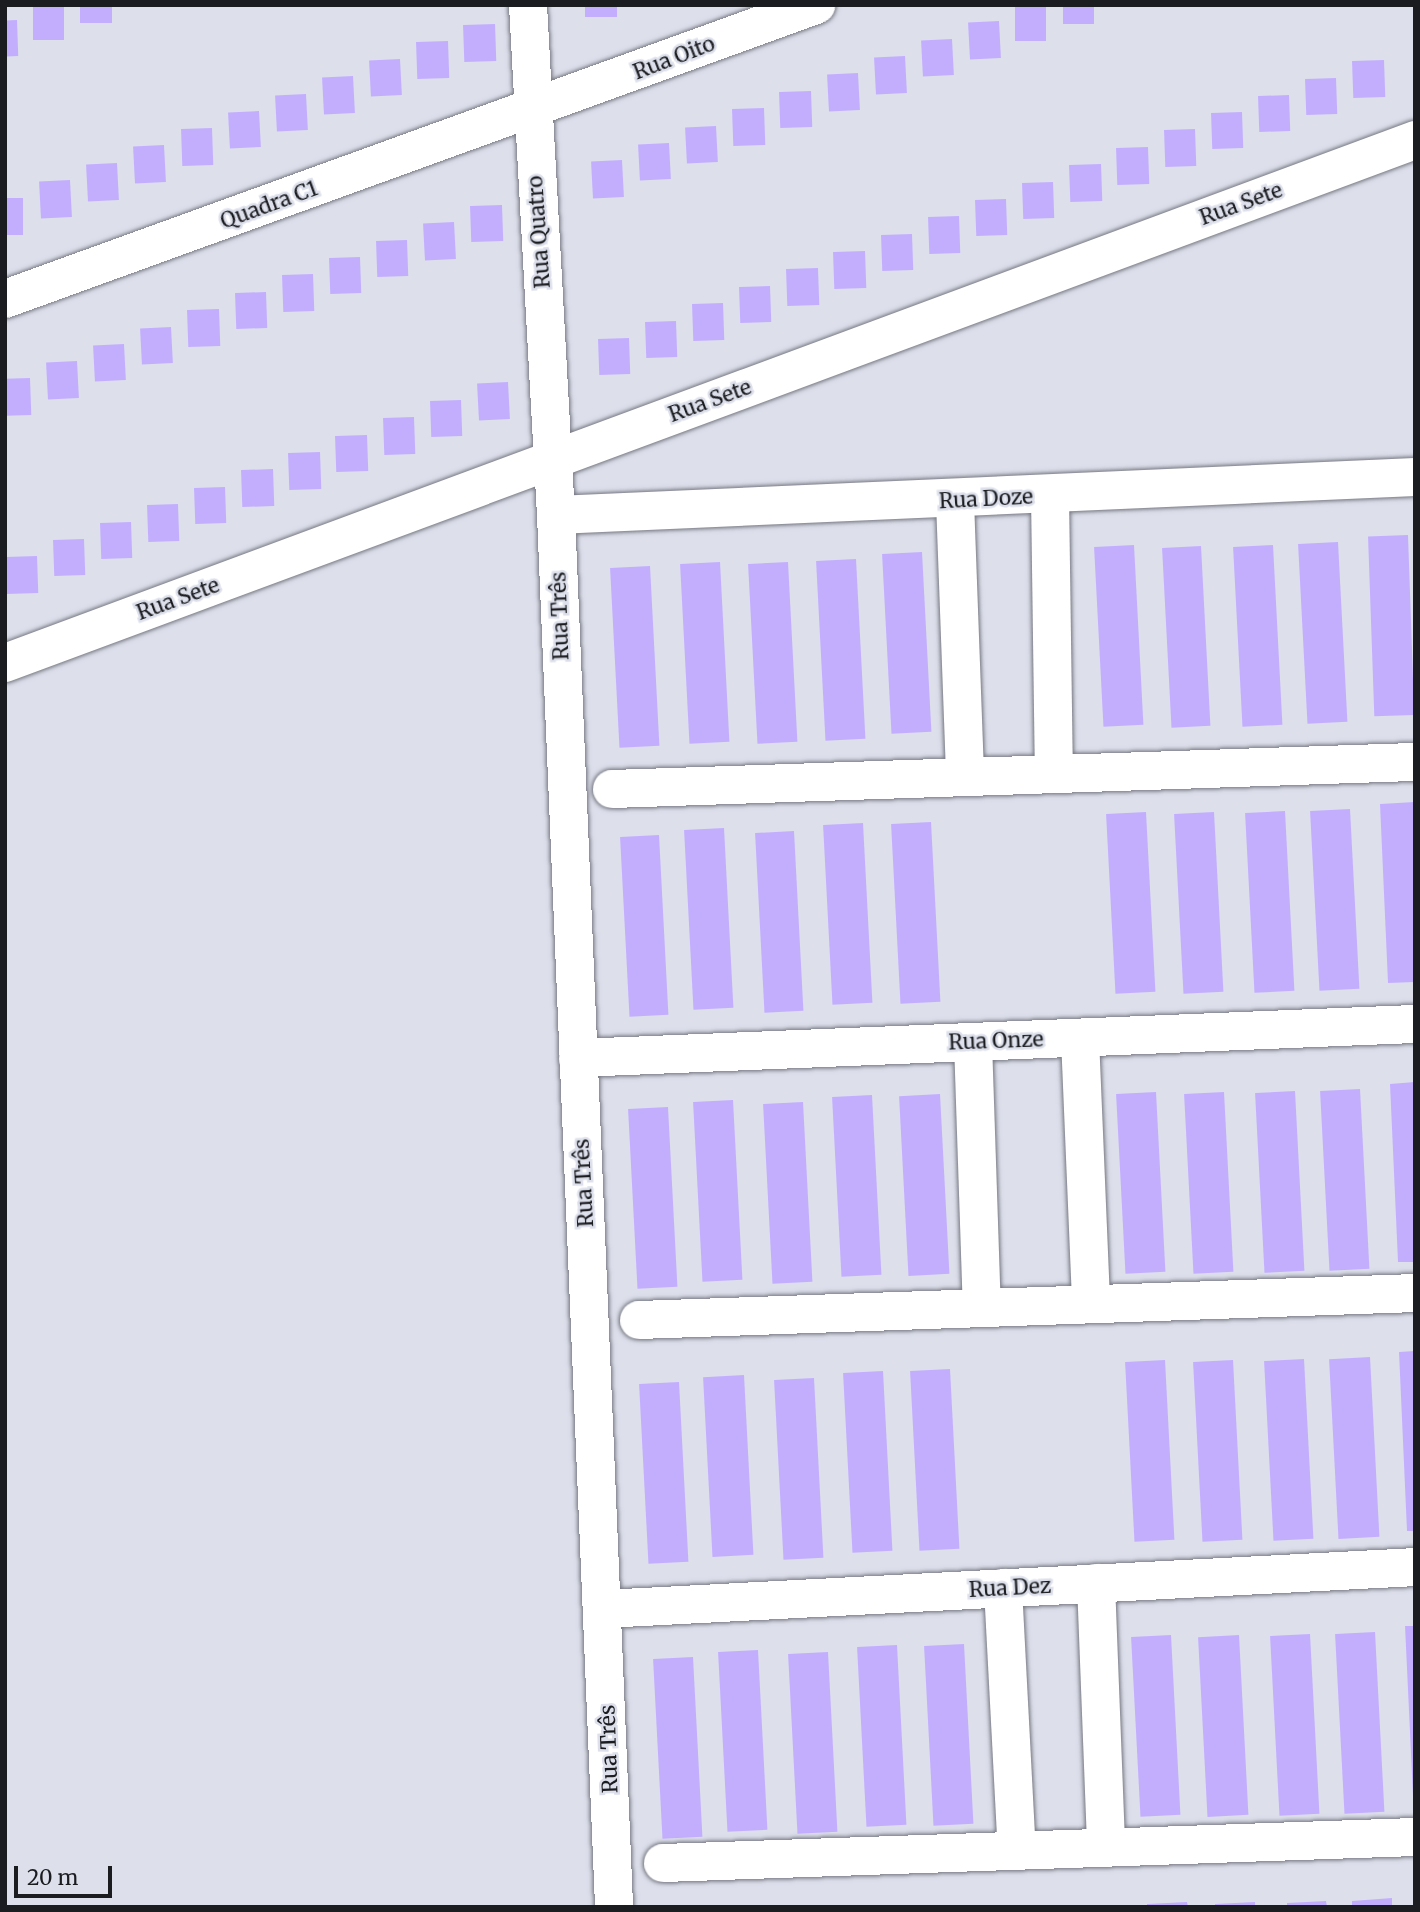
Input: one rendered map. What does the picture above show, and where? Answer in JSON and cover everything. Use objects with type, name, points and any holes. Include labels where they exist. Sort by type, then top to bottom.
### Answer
[{"type":"street","name":"Rua Quatro","points":[[528,5],[553,459]]},
{"type":"street","name":"Rua Oito","points":[[532,112],[816,5]]},
{"type":"street","name":"Quadra C1","points":[[5,299],[532,112]]},
{"type":"street","name":"Rua Sete","points":[[5,663],[1415,140]]},
{"type":"street","name":"Rua Três","points":[[553,459],[604,1609],[614,1907]]},
{"type":"street","name":"Rua Doze","points":[[556,515],[955,501],[1415,477]]},
{"type":"street","points":[[1049,495],[1054,774]]},
{"type":"street","points":[[955,501],[965,777]]},
{"type":"street","points":[[612,789],[1415,762]]},
{"type":"street","name":"Rua Onze","points":[[578,1058],[1415,1024]]},
{"type":"street","points":[[1080,1038],[1091,1304]]},
{"type":"street","points":[[972,1042],[982,1308]]},
{"type":"street","points":[[639,1320],[1415,1293]]},
{"type":"street","name":"Rua Dez","points":[[604,1609],[1415,1567]]},
{"type":"street","points":[[1096,1583],[1106,1847]]},
{"type":"street","points":[[1003,1588],[1017,1850]]},
{"type":"street","points":[[663,1863],[1415,1837]]},
{"type":"building","points":[[33,5],[64,5],[64,40],[33,40]]},
{"type":"building","points":[[80,5],[112,5],[112,23],[80,23]]},
{"type":"building","points":[[585,5],[617,5],[617,17],[585,17]]},
{"type":"building","points":[[1015,5],[1046,5],[1046,41],[1015,41]]},
{"type":"building","points":[[1063,5],[1094,5],[1094,24],[1063,24]]},
{"type":"building","points":[[5,20],[17,20],[18,56],[6,56]]},
{"type":"building","points":[[999,21],[1001,58],[970,60],[968,23]]},
{"type":"building","points":[[495,24],[496,61],[464,62],[463,25]]},
{"type":"building","points":[[952,39],[954,75],[923,77],[921,41]]},
{"type":"building","points":[[448,41],[449,78],[417,79],[416,42]]},
{"type":"building","points":[[905,56],[907,93],[876,95],[874,58]]},
{"type":"building","points":[[400,59],[402,95],[371,97],[369,61]]},
{"type":"building","points":[[1384,60],[1385,97],[1353,98],[1352,61]]},
{"type":"building","points":[[858,73],[860,110],[829,112],[827,75]]},
{"type":"building","points":[[353,76],[355,113],[324,115],[322,78]]},
{"type":"building","points":[[1336,78],[1337,114],[1306,115],[1305,79]]},
{"type":"building","points":[[811,91],[812,127],[780,128],[779,92]]},
{"type":"building","points":[[306,94],[308,130],[277,132],[275,96]]},
{"type":"building","points":[[1289,95],[1290,131],[1259,132],[1258,96]]},
{"type":"building","points":[[764,108],[765,145],[733,146],[732,109]]},
{"type":"building","points":[[259,111],[261,147],[230,149],[228,113]]},
{"type":"building","points":[[1242,112],[1243,148],[1212,149],[1211,113]]},
{"type":"building","points":[[716,126],[718,162],[687,164],[685,128]]},
{"type":"building","points":[[212,128],[213,165],[182,166],[181,129]]},
{"type":"building","points":[[1195,129],[1196,166],[1165,167],[1164,130]]},
{"type":"building","points":[[669,143],[671,179],[640,181],[638,145]]},
{"type":"building","points":[[164,145],[166,182],[135,184],[133,147]]},
{"type":"building","points":[[1148,147],[1149,184],[1117,185],[1116,148]]},
{"type":"building","points":[[622,160],[624,197],[593,199],[591,162]]},
{"type":"building","points":[[117,163],[119,200],[88,202],[86,165]]},
{"type":"building","points":[[1101,164],[1102,201],[1070,202],[1069,165]]},
{"type":"building","points":[[70,180],[72,217],[41,219],[39,182]]},
{"type":"building","points":[[1053,182],[1054,218],[1023,219],[1022,183]]},
{"type":"building","points":[[5,198],[23,198],[23,235],[5,235]]},
{"type":"building","points":[[1006,199],[1007,235],[976,236],[975,200]]},
{"type":"building","points":[[502,205],[503,241],[471,242],[470,206]]},
{"type":"building","points":[[959,216],[960,253],[929,254],[928,217]]},
{"type":"building","points":[[454,222],[456,259],[425,261],[423,224]]},
{"type":"building","points":[[912,234],[913,270],[882,271],[881,235]]},
{"type":"building","points":[[407,240],[408,276],[377,277],[376,241]]},
{"type":"building","points":[[865,251],[866,288],[834,289],[833,252]]},
{"type":"building","points":[[360,257],[361,293],[330,294],[329,258]]},
{"type":"building","points":[[818,268],[819,305],[787,306],[786,269]]},
{"type":"building","points":[[313,274],[314,311],[283,312],[282,275]]},
{"type":"building","points":[[770,286],[771,322],[740,323],[739,287]]},
{"type":"building","points":[[266,292],[267,328],[236,329],[235,293]]},
{"type":"building","points":[[723,303],[724,340],[693,341],[692,304]]},
{"type":"building","points":[[219,309],[220,346],[188,347],[187,310]]},
{"type":"building","points":[[676,321],[677,357],[646,358],[645,322]]},
{"type":"building","points":[[171,327],[173,363],[142,365],[140,329]]},
{"type":"building","points":[[629,338],[630,374],[599,375],[598,339]]},
{"type":"building","points":[[124,344],[126,380],[95,382],[93,346]]},
{"type":"building","points":[[77,361],[79,398],[48,400],[46,363]]},
{"type":"building","points":[[30,378],[31,415],[6,416],[5,379]]},
{"type":"building","points":[[508,382],[510,419],[479,421],[477,384]]},
{"type":"building","points":[[461,400],[462,436],[431,437],[430,401]]},
{"type":"building","points":[[414,417],[415,454],[384,455],[383,418]]},
{"type":"building","points":[[367,435],[368,471],[336,472],[335,436]]},
{"type":"building","points":[[320,452],[321,489],[289,490],[288,453]]},
{"type":"building","points":[[273,469],[274,506],[242,507],[241,470]]},
{"type":"building","points":[[225,487],[226,523],[195,524],[194,488]]},
{"type":"building","points":[[178,504],[179,541],[148,542],[147,505]]},
{"type":"building","points":[[131,522],[132,558],[101,559],[100,523]]},
{"type":"building","points":[[1408,535],[1414,715],[1374,716],[1368,536]]},
{"type":"building","points":[[84,539],[85,575],[54,576],[53,540]]},
{"type":"building","points":[[1338,542],[1347,722],[1307,724],[1298,544]]},
{"type":"building","points":[[1134,545],[1143,725],[1103,727],[1094,547]]},
{"type":"building","points":[[1273,545],[1282,725],[1242,727],[1233,547]]},
{"type":"building","points":[[1201,546],[1210,726],[1171,728],[1162,548]]},
{"type":"building","points":[[922,552],[931,732],[891,734],[882,554]]},
{"type":"building","points":[[37,556],[38,593],[6,594],[5,557]]},
{"type":"building","points":[[856,559],[865,739],[825,741],[816,561]]},
{"type":"building","points":[[720,562],[729,742],[689,744],[680,564]]},
{"type":"building","points":[[788,562],[797,742],[757,744],[748,564]]},
{"type":"building","points":[[650,566],[659,746],[619,748],[610,568]]},
{"type":"building","points":[[1415,802],[1415,982],[1388,983],[1380,804]]},
{"type":"building","points":[[1350,809],[1359,989],[1319,991],[1310,811]]},
{"type":"building","points":[[1285,811],[1294,991],[1254,993],[1245,813]]},
{"type":"building","points":[[1146,812],[1155,992],[1115,994],[1106,814]]},
{"type":"building","points":[[1214,812],[1223,992],[1183,994],[1174,814]]},
{"type":"building","points":[[931,822],[940,1002],[900,1004],[891,824]]},
{"type":"building","points":[[863,823],[872,1003],[832,1005],[823,825]]},
{"type":"building","points":[[724,828],[733,1008],[693,1010],[684,830]]},
{"type":"building","points":[[794,831],[803,1011],[764,1013],[755,833]]},
{"type":"building","points":[[659,835],[668,1015],[629,1017],[620,837]]},
{"type":"building","points":[[1415,1082],[1415,1262],[1398,1262],[1390,1084]]},
{"type":"building","points":[[1360,1089],[1369,1269],[1329,1271],[1320,1091]]},
{"type":"building","points":[[1295,1091],[1304,1271],[1264,1273],[1255,1093]]},
{"type":"building","points":[[1156,1092],[1165,1272],[1125,1274],[1116,1094]]},
{"type":"building","points":[[1224,1092],[1233,1272],[1193,1274],[1184,1094]]},
{"type":"building","points":[[940,1094],[949,1274],[908,1276],[899,1096]]},
{"type":"building","points":[[872,1095],[881,1275],[841,1277],[832,1097]]},
{"type":"building","points":[[733,1100],[742,1280],[702,1282],[693,1102]]},
{"type":"building","points":[[803,1102],[812,1282],[772,1284],[763,1104]]},
{"type":"building","points":[[668,1107],[677,1287],[637,1289],[628,1109]]},
{"type":"building","points":[[1415,1351],[1415,1531],[1407,1531],[1399,1352]]},
{"type":"building","points":[[1370,1357],[1379,1537],[1338,1539],[1329,1359]]},
{"type":"building","points":[[1304,1359],[1313,1539],[1273,1541],[1264,1361]]},
{"type":"building","points":[[1165,1360],[1174,1540],[1134,1542],[1125,1362]]},
{"type":"building","points":[[1233,1360],[1242,1540],[1202,1542],[1193,1362]]},
{"type":"building","points":[[950,1369],[959,1549],[919,1551],[910,1371]]},
{"type":"building","points":[[883,1371],[892,1551],[852,1553],[843,1373]]},
{"type":"building","points":[[744,1375],[753,1555],[712,1557],[703,1377]]},
{"type":"building","points":[[814,1378],[823,1558],[783,1560],[774,1380]]},
{"type":"building","points":[[679,1382],[688,1562],[648,1564],[639,1384]]},
{"type":"building","points":[[1405,1626],[1415,1626],[1415,1796],[1413,1796]]},
{"type":"building","points":[[1375,1632],[1384,1812],[1344,1814],[1335,1634]]},
{"type":"building","points":[[1310,1634],[1319,1814],[1279,1816],[1270,1636]]},
{"type":"building","points":[[1171,1635],[1180,1815],[1140,1817],[1131,1637]]},
{"type":"building","points":[[1239,1635],[1248,1815],[1207,1817],[1198,1637]]},
{"type":"building","points":[[964,1644],[973,1824],[933,1826],[924,1646]]},
{"type":"building","points":[[897,1645],[906,1825],[866,1827],[857,1647]]},
{"type":"building","points":[[758,1650],[767,1830],[727,1832],[718,1652]]},
{"type":"building","points":[[828,1652],[837,1832],[797,1834],[788,1654]]},
{"type":"building","points":[[693,1657],[702,1837],[662,1839],[653,1659]]},
{"type":"building","points":[[1392,1898],[1392,1907],[1352,1907],[1352,1901]]},
{"type":"building","points":[[1326,1901],[1327,1907],[1287,1907],[1287,1903]]},
{"type":"building","points":[[1187,1902],[1188,1907],[1147,1907],[1147,1904]]},
{"type":"building","points":[[1255,1902],[1255,1907],[1215,1907],[1215,1904]]}]
